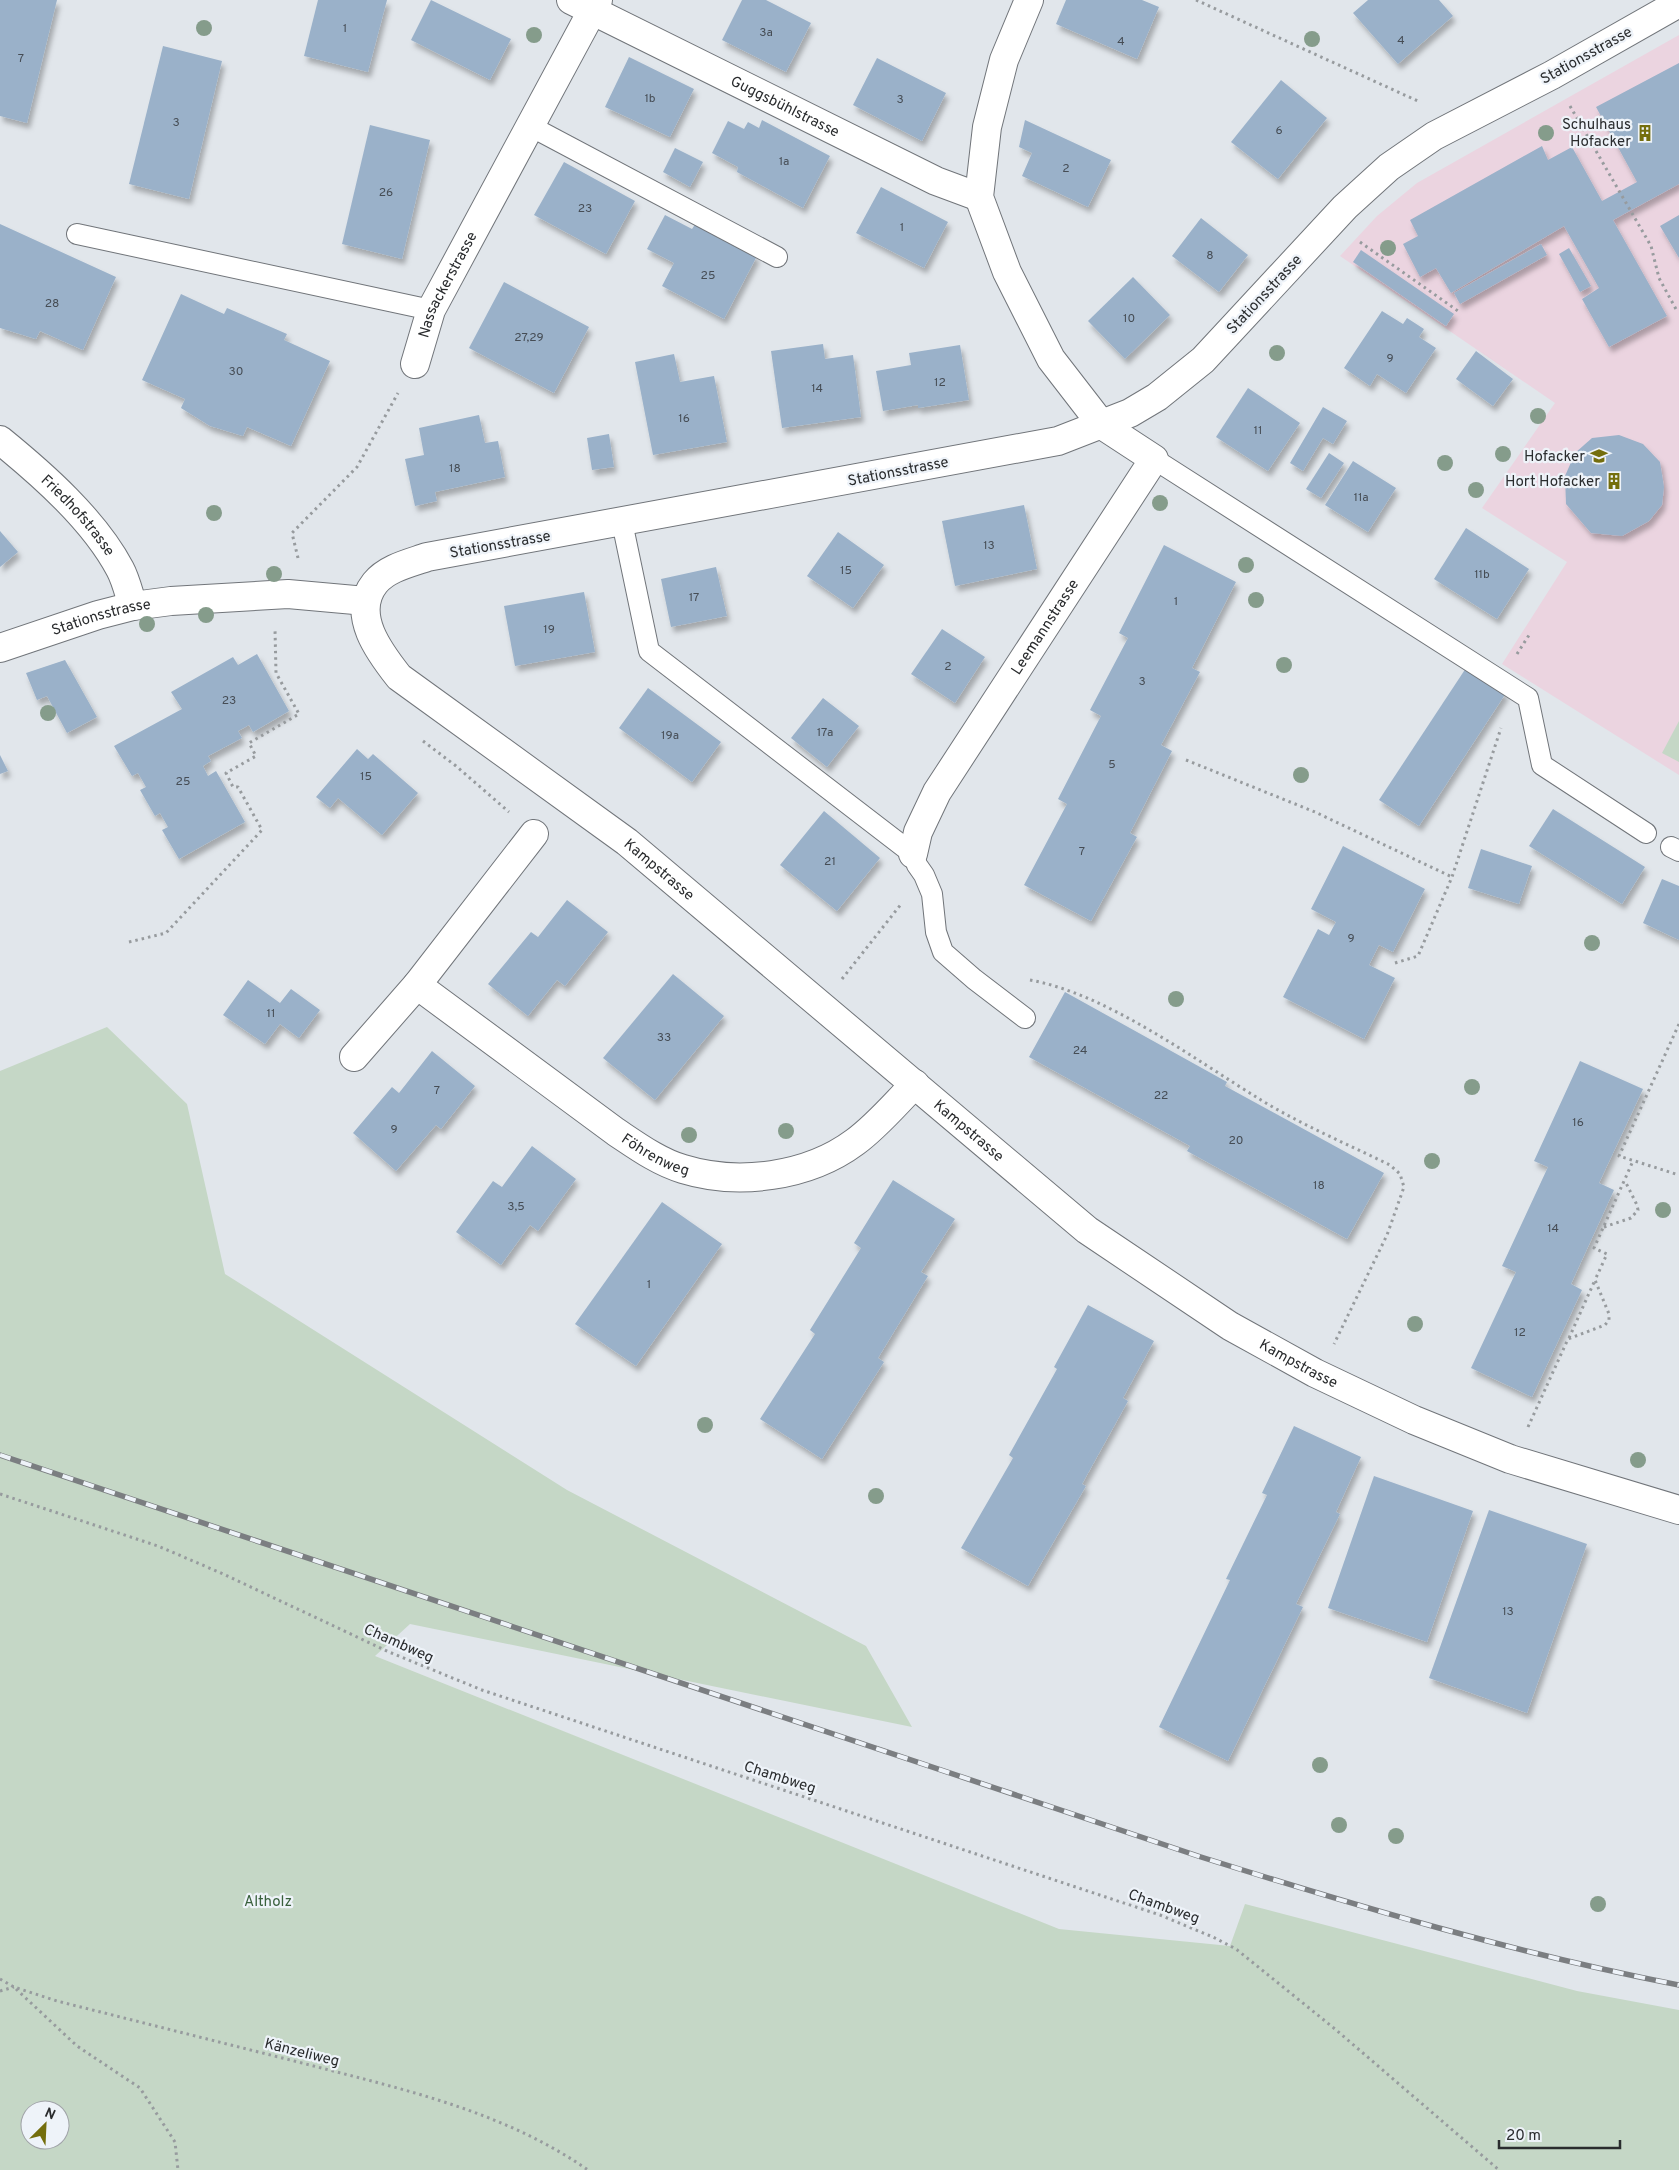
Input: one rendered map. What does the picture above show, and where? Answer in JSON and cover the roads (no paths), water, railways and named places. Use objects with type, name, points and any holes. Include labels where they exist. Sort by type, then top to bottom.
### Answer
[{"type":"street","points":[[1029,0],[1004,60],[987,127],[979,197],[1007,272],[1051,359],[1102,425],[1154,460]]},
{"type":"street","name":"Guggsbühlstrasse","points":[[587,3],[936,181],[979,197]]},
{"type":"street","name":"Nassackerstrasse","points":[[415,364],[431,310],[530,126],[587,3]]},
{"type":"street","name":"Stationsstrasse","points":[[0,648],[98,615],[133,606],[171,601],[288,594],[366,601],[375,583],[386,575],[399,567],[427,557],[1058,441],[1102,425],[1130,413],[1157,397],[1203,360],[1331,222],[1389,167],[1434,136],[1552,74],[1679,3]]},
{"type":"street","name":"Friedhofstrasse","points":[[0,440],[44,475],[104,543],[121,571],[133,606]]},
{"type":"street","name":"Leemannstrasse","points":[[913,854],[918,832],[936,792],[1154,460]]},
{"type":"street","name":"Kampstrasse","points":[[366,601],[367,623],[372,637],[382,656],[399,677],[627,842],[1086,1230],[1239,1331],[1315,1373],[1414,1420],[1510,1459],[1679,1510]]},
{"type":"street","points":[[354,1057],[416,985],[534,834]]},
{"type":"street","name":"Föhrenweg","points":[[416,985],[616,1132],[649,1153],[683,1169],[719,1176],[765,1176],[800,1169],[832,1156],[855,1142],[915,1084]]},
{"type":"lane","points":[[530,126],[777,257]]},
{"type":"lane","points":[[77,234],[431,310]]},
{"type":"lane","points":[[1154,460],[1528,698],[1542,765],[1646,833]]},
{"type":"lane","points":[[622,522],[649,651],[913,854],[932,894],[936,932],[943,952],[974,979],[1025,1018]]},
{"type":"railway","points":[[0,1455],[1201,1857],[1438,1928],[1557,1959],[1679,1985]]},
{"type":"place","name":"Schulhaus Hofacker","points":[[1645,133]]},
{"type":"place","name":"Hofacker","points":[[1599,456]]},
{"type":"place","name":"Hort Hofacker","points":[[1614,481]]},
{"type":"park label","name":"Altholz","points":[[268,1901]]}]
